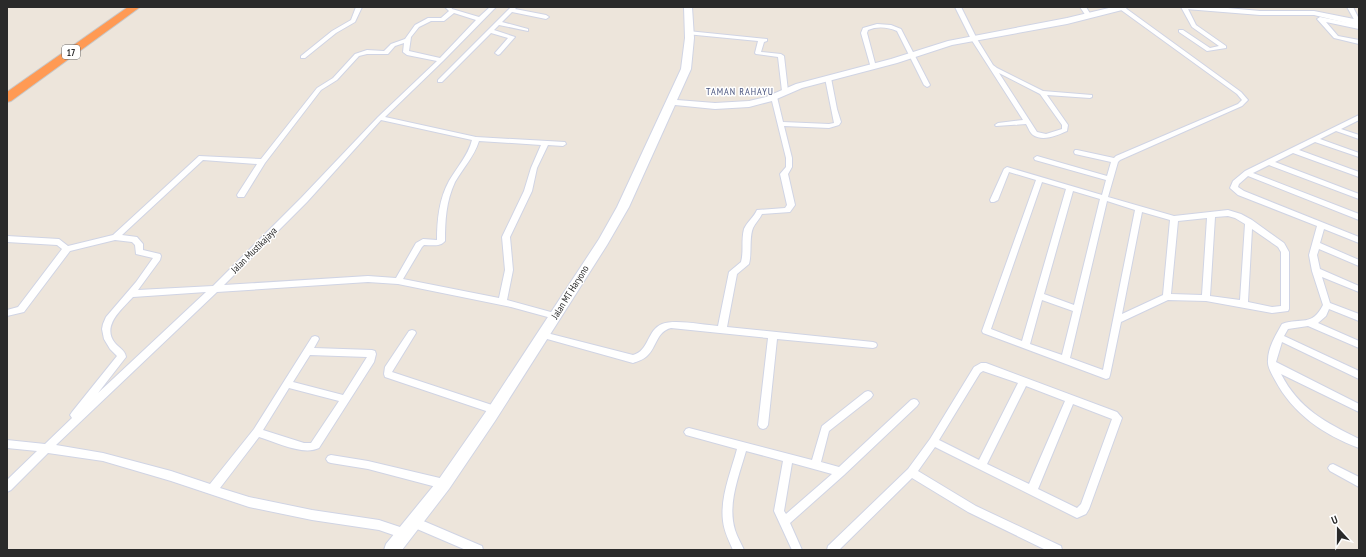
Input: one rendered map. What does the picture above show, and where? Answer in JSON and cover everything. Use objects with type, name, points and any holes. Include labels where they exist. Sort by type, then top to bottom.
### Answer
[{"type":"highway","name":"17","points":[[7,86],[120,7]]},
{"type":"highway","name":"17","points":[[7,98],[135,7]]},
{"type":"street","points":[[303,57],[334,32],[353,21],[357,14],[358,7]]},
{"type":"street","name":"Jalan Mustikajaya","points":[[7,487],[46,448],[215,289],[304,200],[380,118],[494,7]]},
{"type":"street","name":"Jalan MT Haryono","points":[[392,550],[444,484],[495,410],[603,242],[623,207],[672,102],[687,64],[688,7]]},
{"type":"street","points":[[958,7],[974,39],[1035,133],[1046,137],[1065,130],[1065,125],[1042,93]]},
{"type":"street","points":[[1083,7],[1088,15]]},
{"type":"street","points":[[672,102],[729,106],[749,104],[774,97],[799,86],[912,56],[951,42],[974,39],[1121,7],[1239,93],[1244,100],[1240,105],[1118,158],[1115,162],[1104,199],[1065,360]]},
{"type":"street","points":[[1181,31],[1209,50],[1224,47],[1194,26],[1185,7],[1260,13],[1314,14],[1359,24]]},
{"type":"street","points":[[1350,7],[1359,24]]},
{"type":"street","points":[[440,81],[512,8],[546,17]]},
{"type":"street","points":[[441,60],[409,54],[406,52],[407,40],[411,31],[424,20],[442,20],[451,9],[480,19]]},
{"type":"street","points":[[1359,24],[1320,19],[1336,37],[1359,42]]},
{"type":"street","points":[[497,23],[526,30]]},
{"type":"street","points":[[873,67],[864,33],[865,29],[869,27],[891,26],[899,30],[927,85]]},
{"type":"street","points":[[490,31],[512,37],[498,53]]},
{"type":"street","points":[[688,33],[763,40],[758,53],[781,56],[785,91]]},
{"type":"street","points":[[241,195],[263,161],[319,89],[335,79],[357,55],[367,52],[386,53],[393,45],[407,40]]},
{"type":"street","points":[[991,66],[1042,93],[1090,96]]},
{"type":"street","points":[[782,124],[829,126],[837,124],[838,122],[828,78]]},
{"type":"street","points":[[722,330],[733,272],[745,264],[748,230],[751,224],[758,218],[760,212],[787,210],[791,205],[784,174],[788,166],[789,158],[782,124],[774,97]]},
{"type":"street","points":[[380,118],[476,139],[563,144]]},
{"type":"street","points":[[1358,118],[1247,173],[1236,183],[1234,188],[1359,240]]},
{"type":"street","points":[[998,125],[1028,122]]},
{"type":"street","points":[[1336,129],[1359,137]]},
{"type":"street","points":[[398,281],[419,245],[423,242],[437,243],[440,241],[443,205],[450,186],[466,162],[476,139]]},
{"type":"street","points":[[1314,140],[1359,155]]},
{"type":"street","points":[[502,302],[509,268],[509,255],[505,245],[506,237],[528,191],[534,168],[545,144]]},
{"type":"street","points":[[1292,150],[1359,175]]},
{"type":"street","points":[[1077,152],[1115,162]]},
{"type":"street","points":[[115,236],[201,158],[263,161]]},
{"type":"street","points":[[1038,158],[1109,180]]},
{"type":"street","points":[[1268,162],[1359,197]]},
{"type":"street","points":[[994,200],[1007,169],[1174,219],[1228,213],[1249,222],[1281,245],[1285,252],[1285,309],[1272,310],[1206,298],[1167,297],[1118,320]]},
{"type":"street","points":[[1247,173],[1359,217]]},
{"type":"street","points":[[1040,179],[986,331],[1106,375],[1139,209]]},
{"type":"street","points":[[1025,346],[1070,189]]},
{"type":"street","points":[[1206,298],[1211,215]]},
{"type":"street","points":[[1167,297],[1175,226],[1174,219]]},
{"type":"street","points":[[1244,304],[1249,222]]},
{"type":"street","points":[[1311,324],[1322,316],[1327,305],[1316,271],[1313,255],[1321,225]]},
{"type":"street","points":[[7,313],[20,310],[24,307],[67,248],[115,236],[134,239],[139,244],[139,252],[157,256],[106,326],[106,333],[111,347],[121,353],[122,357],[63,432]]},
{"type":"street","points":[[7,239],[59,242],[67,248]]},
{"type":"street","points":[[1315,244],[1359,263]]},
{"type":"street","points":[[1316,271],[1359,289]]},
{"type":"street","points":[[130,294],[368,279],[398,281],[502,302],[555,316]]},
{"type":"street","points":[[1040,296],[1077,309]]},
{"type":"street","points":[[1327,305],[1359,318]]},
{"type":"street","points":[[1359,345],[1311,324],[1292,324],[1286,326],[1280,337],[1272,360],[1272,365],[1284,388],[1306,414],[1316,422],[1359,444]]},
{"type":"street","points":[[543,335],[633,359],[641,357],[646,352],[656,333],[664,326],[678,325],[873,345]]},
{"type":"street","points":[[412,333],[388,370],[388,374],[495,410]]},
{"type":"street","points":[[763,425],[773,335]]},
{"type":"street","points":[[1280,337],[1359,375]]},
{"type":"street","points":[[213,489],[258,432],[315,339]]},
{"type":"street","points":[[258,432],[304,447],[312,447],[316,445],[372,354],[309,351]]},
{"type":"street","points":[[1272,365],[1359,408]]},
{"type":"street","points":[[838,548],[911,472],[933,442],[977,370],[981,367],[986,367],[1114,414],[1117,418],[1085,506],[1082,511],[1077,513],[933,442]]},
{"type":"street","points":[[981,466],[1024,381]]},
{"type":"street","points":[[288,384],[345,399]]},
{"type":"street","points":[[815,465],[825,429],[868,395]]},
{"type":"street","points":[[1032,490],[1070,398]]},
{"type":"street","points":[[784,522],[841,472],[914,403]]},
{"type":"street","points":[[689,432],[841,472]]},
{"type":"street","points":[[7,444],[46,448],[103,457],[213,489],[249,502],[312,515],[379,526],[405,534]]},
{"type":"street","points":[[739,550],[729,530],[727,515],[728,503],[743,446]]},
{"type":"street","points":[[788,458],[779,511],[798,550]]},
{"type":"street","points":[[331,459],[368,465],[444,484]]},
{"type":"street","points":[[1333,468],[1359,482]]},
{"type":"street","points":[[911,472],[972,509],[1057,550]]},
{"type":"street","points":[[414,522],[478,550]]},
{"type":"district","name":"TAMAN RAHAYU","points":[[740,91]]}]
